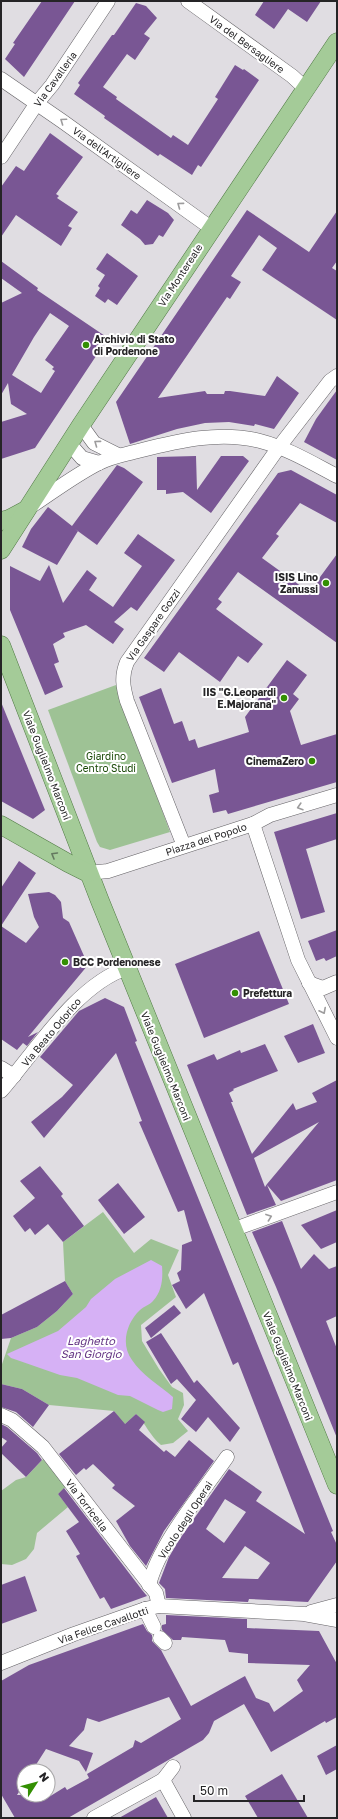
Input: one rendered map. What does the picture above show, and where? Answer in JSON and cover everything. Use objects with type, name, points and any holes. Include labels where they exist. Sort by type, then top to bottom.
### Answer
[{"type":"main road","name":"Via Montereale","points":[[1,550],[69,443],[211,228],[337,42]]},
{"type":"main road","points":[[1,521],[9,519],[26,510]]},
{"type":"main road","name":"Viale Guglielmo Marconi","points":[[1,645],[88,873],[337,1485]]},
{"type":"main road","points":[[1,825],[68,864],[88,873]]},
{"type":"street","name":"Via Cavalleria","points":[[1,157],[37,103],[52,85],[108,1]]},
{"type":"street","name":"Via del Bersagliere","points":[[188,1],[292,76],[305,88]]},
{"type":"street","name":"Via dell'Artigliere","points":[[1,79],[37,103],[211,228]]},
{"type":"street","name":"Via Gaspare Gozzi","points":[[184,846],[127,701],[123,688],[124,670],[127,662],[279,447],[334,378]]},
{"type":"street","points":[[81,425],[94,443],[118,455]]},
{"type":"street","points":[[26,510],[99,463],[118,455],[162,444],[206,438],[244,438],[279,447],[337,476]]},
{"type":"street","points":[[69,443],[82,458],[99,463]]},
{"type":"street","points":[[253,824],[270,815],[337,795]]},
{"type":"street","name":"Piazza del Popolo","points":[[88,873],[108,871],[253,824],[283,919],[298,960],[337,1038]]},
{"type":"street","name":"Via Beato Odorico","points":[[1,1091],[78,998],[112,972],[127,968]]},
{"type":"street","points":[[309,983],[323,988],[337,982]]},
{"type":"street","points":[[1,1068],[14,1076]]},
{"type":"street","points":[[232,1230],[337,1192]]},
{"type":"street","name":"Via Torricella","points":[[1,1415],[12,1420],[43,1447],[156,1594],[159,1606]]},
{"type":"street","name":"Vicolo degli Operai","points":[[149,1585],[153,1571],[162,1552],[227,1457]]},
{"type":"street","name":"Via Felice Cavallotti","points":[[1,1663],[29,1651],[145,1609],[159,1606],[304,1614],[337,1620]]},
{"type":"street","name":"Via Felice Cavallotti","points":[[304,1614],[337,1606]]},
{"type":"street","points":[[145,1609],[159,1636]]},
{"type":"street","points":[[94,1818],[163,1780],[173,1767]]},
{"type":"street","points":[[163,1780],[184,1818]]},
{"type":"green space","name":"Giardino Centro Studi","points":[[116,685],[170,832],[110,850],[100,847],[97,842],[48,710]]},
{"type":"green space","points":[[103,1212],[134,1253],[151,1239],[179,1250],[168,1275],[176,1297],[141,1325],[142,1341],[159,1369],[172,1387],[183,1393],[184,1405],[178,1419],[188,1431],[173,1443],[161,1445],[136,1414],[124,1425],[114,1411],[49,1405],[22,1389],[1,1384],[1,1367],[11,1338],[37,1327],[57,1311],[73,1294],[65,1281],[63,1242]]},
{"type":"green space","points":[[46,1456],[68,1485],[58,1494],[68,1507],[37,1533],[34,1549],[26,1559],[12,1565],[1,1564],[1,1491],[16,1480],[26,1477]]},
{"type":"water","name":"Laghetto San Giorgio","points":[[151,1260],[162,1266],[162,1280],[160,1289],[153,1301],[143,1307],[135,1315],[127,1334],[126,1347],[128,1354],[136,1365],[151,1380],[173,1397],[172,1409],[163,1412],[130,1396],[118,1395],[77,1378],[60,1375],[11,1358],[7,1354],[58,1331],[86,1307],[91,1299],[115,1279]]},
{"type":"building","points":[[42,1],[75,1],[24,77],[5,59],[15,44],[13,43]]},
{"type":"building","points":[[264,1],[321,1],[307,22],[288,9],[274,29],[255,15]]},
{"type":"building","points":[[136,3],[146,6],[157,18],[144,34],[150,38],[135,60],[127,54],[103,87],[117,97],[116,99],[171,138],[173,135],[188,145],[218,99],[215,97],[235,65],[243,70],[244,69],[259,80],[201,167],[198,165],[192,175],[160,154],[158,156],[104,118],[105,116],[74,94],[80,85],[78,83]]},
{"type":"building","points":[[50,133],[83,157],[56,194],[59,196],[57,198],[78,212],[68,226],[72,228],[61,246],[16,215],[1,237],[1,187],[16,166],[24,171]]},
{"type":"building","points":[[147,200],[168,213],[174,220],[163,237],[159,235],[153,244],[145,245],[140,239],[121,225],[131,210],[137,214]]},
{"type":"building","points":[[247,210],[309,252],[337,211],[337,261],[332,268],[337,271],[337,320],[262,270],[277,248],[259,235],[231,276],[241,282],[230,299],[227,297],[158,398],[205,391],[207,394],[224,394],[225,391],[230,391],[265,396],[277,376],[299,393],[274,429],[255,424],[254,426],[229,422],[205,423],[177,429],[130,444],[116,402]]},
{"type":"building","points":[[107,253],[138,276],[117,305],[108,299],[105,303],[95,296],[100,288],[98,286],[105,275],[96,269]]},
{"type":"building","points":[[1,261],[38,288],[37,290],[108,338],[35,448],[1,459],[1,422],[27,414],[11,404],[8,383],[1,395],[1,303],[22,293],[1,278]],"holes":[[[50,313],[69,326],[45,360],[54,367],[52,369],[55,371],[41,393],[12,375]]]},
{"type":"building","points":[[337,390],[337,460],[304,442],[316,419]]},
{"type":"building","points":[[196,456],[197,490],[221,456],[243,456],[249,461],[211,513],[183,492],[166,494],[166,490],[157,490],[157,457]]},
{"type":"building","points":[[117,465],[124,468],[143,482],[97,545],[78,531],[57,565],[22,547],[31,529],[48,507],[72,526]]},
{"type":"building","points":[[291,470],[337,495],[337,523],[300,503],[276,534],[279,536],[262,558],[309,592],[337,554],[337,643],[238,572],[218,599],[222,602],[216,609],[263,644],[248,663],[238,656],[220,682],[179,652],[164,672],[144,658],[278,473]]},
{"type":"building","points":[[138,534],[175,560],[137,611],[131,607],[114,622],[124,629],[113,644],[86,625],[63,633],[65,637],[53,644],[59,662],[54,664],[63,687],[45,695],[10,610],[10,566],[40,581],[49,565],[63,603],[87,570],[97,578],[89,590],[113,607],[142,566],[124,553]]},
{"type":"building","points":[[287,660],[307,675],[293,694],[299,699],[290,711],[301,745],[337,734],[337,782],[228,814],[226,810],[213,813],[209,795],[219,792],[215,769],[172,783],[139,697],[161,688],[174,724],[182,721],[189,741],[195,739],[198,748],[249,732],[245,717]]},
{"type":"building","points":[[1,702],[45,810],[33,819],[1,801]]},
{"type":"building","points":[[337,813],[337,839],[306,849],[325,912],[301,919],[274,832]]},
{"type":"building","points":[[19,861],[36,873],[1,926],[1,888]]},
{"type":"building","points":[[49,892],[55,895],[61,902],[63,918],[69,922],[88,965],[28,1037],[38,1032],[27,1046],[23,1043],[17,1050],[1,1039],[1,926],[26,943],[39,927],[34,917],[28,894]]},
{"type":"building","points":[[337,930],[337,956],[326,961],[324,958],[316,961],[308,941]]},
{"type":"building","name":"Prefettura","points":[[259,931],[289,1004],[204,1038],[175,964]]},
{"type":"building","points":[[105,998],[124,1007],[137,1041],[135,1042],[333,1531],[331,1532],[337,1545],[337,1561],[308,1602],[249,1599],[248,1602],[166,1598],[165,1589],[159,1583],[169,1557],[179,1540],[229,1469],[262,1492],[256,1501],[305,1534],[238,1362],[233,1365],[204,1293],[186,1309],[172,1285],[180,1281],[177,1273],[181,1270],[182,1245],[192,1241],[184,1210],[178,1212],[139,1122],[142,1121],[116,1053],[44,1138],[31,1122],[62,1097],[73,1085],[40,1057],[79,1011]],"holes":[[[225,1499],[246,1512],[224,1543],[206,1529]],[[245,1546],[270,1563],[258,1579],[222,1578]]]},
{"type":"building","points":[[313,1024],[325,1053],[298,1063],[284,1036]]},
{"type":"building","points":[[265,1044],[278,1071],[233,1089],[234,1090],[229,1093],[233,1102],[231,1102],[252,1154],[293,1103],[296,1110],[317,1102],[312,1093],[337,1080],[337,1180],[281,1201],[267,1185],[276,1205],[247,1215],[187,1065],[214,1054],[217,1060],[240,1050],[241,1053]],"holes":[[[319,1122],[265,1187],[254,1158]]]},
{"type":"building","points":[[40,1166],[63,1194],[61,1196],[84,1226],[63,1242],[48,1224],[35,1235],[30,1228],[25,1232],[13,1216],[35,1198],[20,1181]]},
{"type":"building","points":[[118,1183],[145,1217],[124,1234],[98,1200]]},
{"type":"building","points":[[337,1210],[337,1242],[321,1249],[301,1225]]},
{"type":"building","points":[[282,1221],[301,1269],[314,1254],[329,1269],[337,1266],[337,1316],[326,1321],[337,1349],[337,1438],[276,1287],[252,1232]]},
{"type":"building","points":[[65,1281],[73,1294],[57,1311],[37,1327],[11,1338],[1,1339],[1,1315]]},
{"type":"building","points":[[174,1305],[181,1313],[151,1338],[145,1328]]},
{"type":"building","points":[[161,1333],[194,1383],[197,1380],[240,1428],[230,1442],[208,1417],[196,1432],[181,1419],[196,1400],[177,1379],[171,1384],[146,1342]]},
{"type":"building","points":[[1,1384],[22,1389],[49,1405],[33,1427],[16,1412],[1,1407]]},
{"type":"building","points":[[114,1411],[125,1424],[136,1414],[145,1422],[139,1430],[164,1452],[166,1450],[175,1457],[189,1440],[214,1461],[164,1531],[146,1566],[130,1546],[116,1521],[135,1506],[112,1488],[115,1485],[93,1464],[86,1470],[84,1468],[76,1475],[59,1454]]},
{"type":"building","points":[[1,1424],[7,1427],[37,1453],[42,1460],[26,1477],[1,1453],[1,1448],[7,1441],[1,1437]]},
{"type":"building","points":[[64,1488],[147,1596],[111,1609],[104,1597],[100,1599],[76,1556],[80,1554],[66,1531],[79,1522],[58,1494]]},
{"type":"building","points":[[25,1576],[37,1611],[1,1624],[1,1585]]},
{"type":"building","points":[[166,1615],[247,1619],[247,1628],[319,1631],[337,1664],[337,1717],[326,1723],[325,1721],[271,1752],[244,1704],[214,1721],[209,1733],[203,1740],[68,1818],[15,1818],[1,1794],[1,1681],[29,1665],[143,1624],[147,1631],[152,1635],[152,1641],[161,1650],[191,1706],[245,1676],[256,1698],[269,1703],[274,1712],[303,1691],[297,1680],[310,1665],[248,1663],[248,1654],[229,1652],[225,1640],[182,1637],[181,1640],[173,1640],[162,1630],[162,1625],[166,1624]],"holes":[[[169,1697],[181,1719],[141,1743],[135,1740],[133,1747],[87,1774],[89,1778],[67,1790],[65,1787],[56,1793],[56,1803],[16,1803],[16,1763],[37,1763],[46,1749],[79,1761],[86,1772],[93,1753],[69,1746],[84,1730],[87,1718],[99,1722]]]},
{"type":"building","points":[[337,1745],[337,1769],[326,1775],[317,1756]]},
{"type":"building","points":[[282,1774],[308,1818],[258,1818],[245,1796]]},
{"type":"building","points":[[156,1797],[168,1818],[119,1818]]},
{"type":"place","name":"Archivio di Stato di Pordenone","points":[[86,345]]},
{"type":"place","name":"ISIS Lino Zanussi","points":[[326,583]]},
{"type":"place","name":"IIS \"G.Leopardi E.Majorana\"","points":[[284,698]]},
{"type":"place","name":"CinemaZero","points":[[312,761]]},
{"type":"place","name":"BCC Pordenonese","points":[[65,962]]},
{"type":"place","name":"Prefettura","points":[[235,993]]}]
